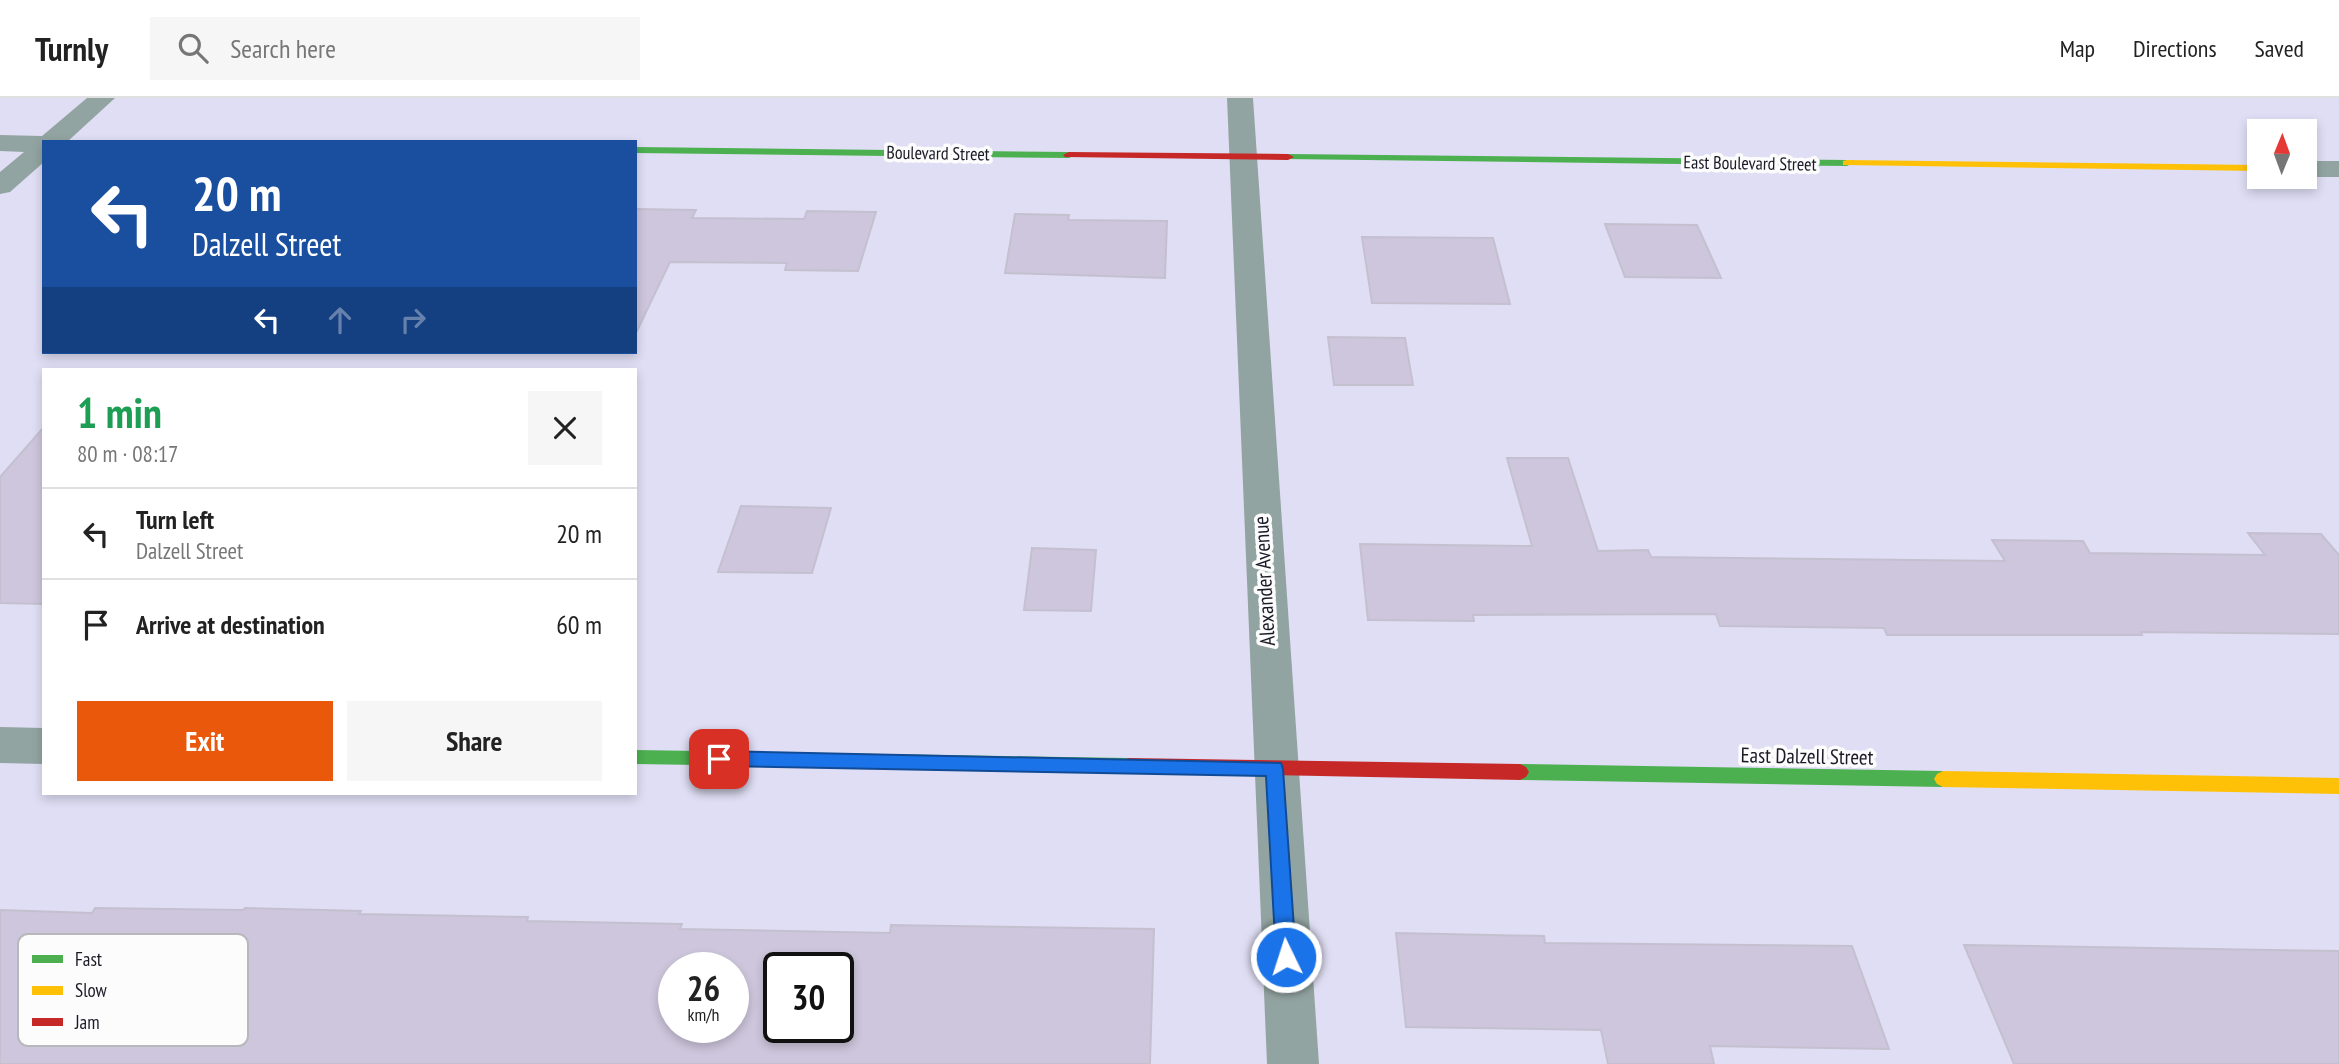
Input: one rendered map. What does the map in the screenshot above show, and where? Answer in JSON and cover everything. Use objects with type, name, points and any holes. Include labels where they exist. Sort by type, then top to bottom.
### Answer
[{"type":"street","points":[[53,140],[102,98]]},
{"type":"street","name":"Alexander Avenue","points":[[1240,98],[1274,769],[1293,1064]]},
{"type":"street","points":[[0,143],[42,146]]},
{"type":"street","points":[[0,186],[42,148]]},
{"type":"street","name":"Boulevard Street","points":[[637,149],[1242,158]]},
{"type":"street","name":"East Boulevard Street","points":[[1242,158],[2247,169]]},
{"type":"street","points":[[2317,169],[2339,169]]},
{"type":"street","points":[[0,746],[42,746]]},
{"type":"street","name":"East Dalzell Street","points":[[637,757],[2339,786]]},
{"type":"building","points":[[637,209],[696,210],[692,218],[804,219],[807,211],[876,212],[858,271],[785,270],[787,263],[670,262],[637,331]]},
{"type":"building","points":[[1015,214],[1069,215],[1068,220],[1167,221],[1165,278],[1005,273]]},
{"type":"building","points":[[1605,224],[1697,225],[1721,278],[1625,277]]},
{"type":"building","points":[[1362,237],[1493,238],[1510,304],[1372,303]]},
{"type":"building","points":[[1328,337],[1405,338],[1413,385],[1334,385]]},
{"type":"building","points":[[42,429],[42,604],[0,603],[0,477]]},
{"type":"building","points":[[1507,458],[1568,458],[1598,551],[1648,550],[1651,557],[2005,561],[1992,540],[2083,541],[2090,553],[2265,555],[2248,533],[2321,534],[2339,555],[2339,634],[2141,632],[2142,635],[1887,635],[1884,628],[1720,626],[1716,614],[1473,615],[1474,621],[1368,620],[1360,544],[1532,546]]},
{"type":"building","points":[[741,506],[831,508],[812,573],[718,572]]},
{"type":"building","points":[[1032,548],[1096,550],[1091,611],[1024,610]]},
{"type":"building","points":[[95,908],[245,908],[361,911],[359,914],[528,917],[527,921],[682,924],[680,929],[890,933],[891,925],[1154,929],[1150,1064],[0,1064],[0,910],[92,913]]},
{"type":"building","points":[[1396,933],[1544,936],[1545,943],[1852,946],[1889,1049],[1710,1046],[1714,1064],[1608,1064],[1601,1030],[1406,1027]]},
{"type":"building","points":[[1964,945],[2339,951],[2339,1064],[2014,1064]]},
{"type":"traffic: fast","points":[[637,150],[1069,155]]},
{"type":"traffic: fast","points":[[1288,157],[1847,163]]},
{"type":"traffic: fast","points":[[637,757],[1129,765]]},
{"type":"traffic: fast","points":[[1520,772],[1943,779]]},
{"type":"traffic: slow","points":[[1847,163],[2247,168]]},
{"type":"traffic: slow","points":[[1943,779],[2339,786]]},
{"type":"traffic: jam","points":[[1069,155],[1288,157]]},
{"type":"traffic: jam","points":[[1129,765],[1520,772]]},
{"type":"route","points":[[719,759],[1274,769],[1286,957]]}]
